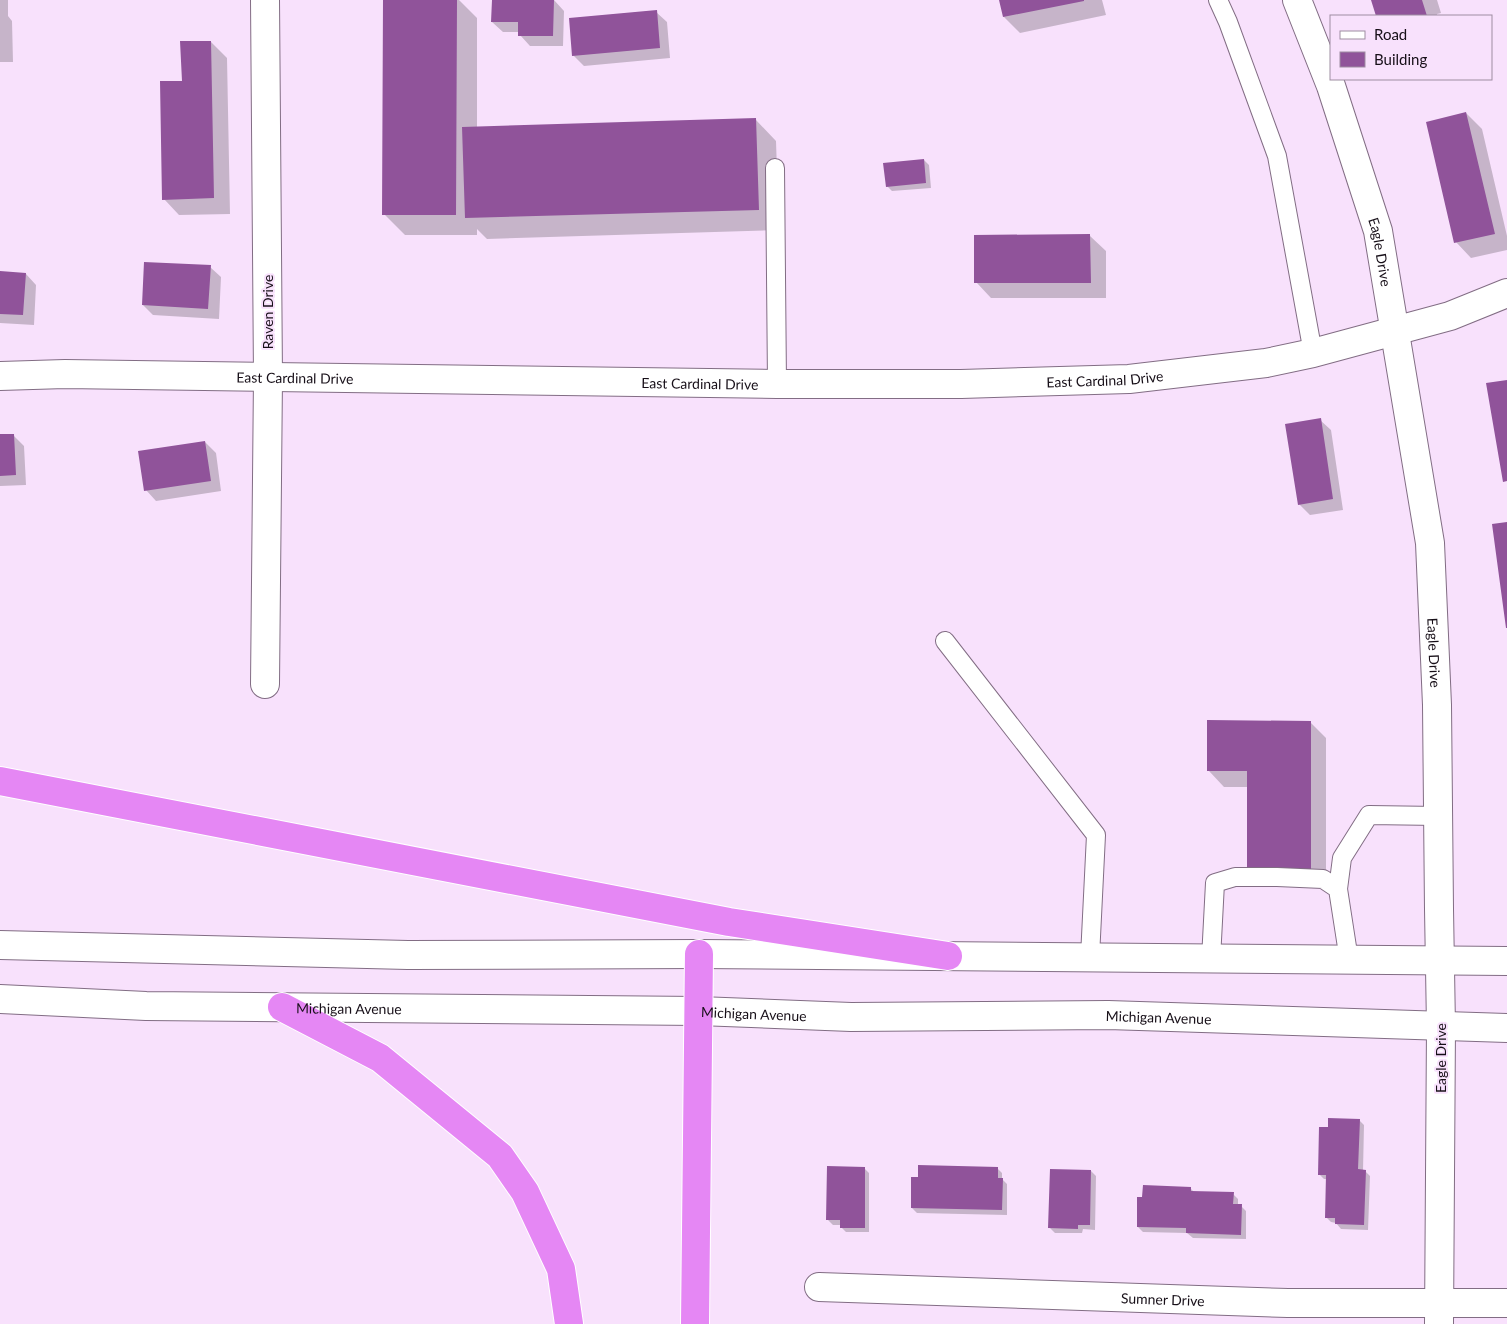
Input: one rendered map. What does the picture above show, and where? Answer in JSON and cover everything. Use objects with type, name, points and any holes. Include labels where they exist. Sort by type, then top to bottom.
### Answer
[{"type":"highway","points":[[0,781],[729,922],[948,956]]},
{"type":"highway","points":[[695,1324],[698,954]]},
{"type":"highway","points":[[282,1007],[380,1058],[500,1156],[525,1192],[561,1269],[569,1324]]},
{"type":"street","name":"Raven Drive","points":[[265,0],[268,377],[265,684]]},
{"type":"street","name":"Eagle Drive","points":[[1298,0],[1331,86],[1378,231],[1430,543],[1437,705],[1441,1027],[1439,1313]]},
{"type":"street","name":"East Cardinal Drive","points":[[0,376],[65,374],[777,384],[961,384],[1129,379],[1266,363],[1313,353],[1450,316],[1507,294]]},
{"type":"street","points":[[0,945],[408,956],[698,954],[1440,962],[1507,961]]},
{"type":"street","name":"Michigan Avenue","points":[[0,999],[146,1006],[699,1011],[851,1017],[1108,1015],[1507,1028]]},
{"type":"street","name":"Sumner Drive","points":[[819,1287],[1278,1302],[1439,1313],[1507,1303]]},
{"type":"lane","points":[[1218,0],[1228,22],[1277,156],[1313,353]]},
{"type":"lane","points":[[775,168],[777,384]]},
{"type":"lane","points":[[945,641],[1096,835],[1090,957]]},
{"type":"lane","points":[[1349,960],[1338,889],[1342,858],[1370,815],[1438,816]]},
{"type":"lane","points":[[1210,959],[1215,883],[1235,877],[1323,879],[1338,889]]},
{"type":"building","points":[[383,0],[457,0],[456,215],[382,215]]},
{"type":"building","points":[[492,0],[554,0],[553,36],[518,36],[518,22],[491,22]]},
{"type":"building","points":[[999,0],[1084,0],[1084,1],[1003,17]]},
{"type":"building","points":[[1371,0],[1422,0],[1427,15],[1376,15]]},
{"type":"building","points":[[657,10],[660,48],[572,56],[569,18]]},
{"type":"building","points":[[180,41],[211,41],[214,198],[162,200],[160,81],[182,81]]},
{"type":"building","points":[[1466,112],[1495,234],[1454,243],[1426,122]]},
{"type":"building","points":[[756,118],[759,210],[465,218],[462,127]]},
{"type":"building","points":[[924,159],[926,183],[886,187],[883,163]]},
{"type":"building","points":[[1090,234],[1091,283],[974,283],[974,235]]},
{"type":"building","points":[[144,262],[211,265],[208,309],[142,305]]},
{"type":"building","points":[[0,271],[26,273],[23,315],[0,314]]},
{"type":"building","points":[[1507,380],[1507,481],[1503,482],[1486,383]]},
{"type":"building","points":[[1321,418],[1333,499],[1298,505],[1285,424]]},
{"type":"building","points":[[0,434],[14,434],[16,475],[0,476]]},
{"type":"building","points":[[205,441],[211,481],[144,491],[138,451]]},
{"type":"building","points":[[1507,522],[1507,628],[1506,628],[1492,524]]},
{"type":"building","points":[[1207,720],[1311,721],[1311,872],[1247,872],[1247,771],[1207,771]]},
{"type":"building","points":[[1328,1118],[1360,1119],[1358,1169],[1366,1170],[1364,1225],[1335,1224],[1335,1218],[1325,1218],[1326,1175],[1318,1175],[1319,1127],[1328,1127]]},
{"type":"building","points":[[918,1165],[998,1167],[998,1178],[1003,1178],[1002,1210],[911,1208],[911,1177],[918,1177]]},
{"type":"building","points":[[827,1166],[865,1167],[865,1228],[840,1228],[840,1220],[826,1220]]},
{"type":"building","points":[[1050,1169],[1091,1170],[1090,1225],[1078,1225],[1078,1229],[1048,1228]]},
{"type":"building","points":[[1143,1185],[1191,1187],[1191,1191],[1234,1192],[1233,1204],[1242,1204],[1241,1235],[1186,1233],[1186,1228],[1137,1227],[1137,1197],[1142,1197]]}]
